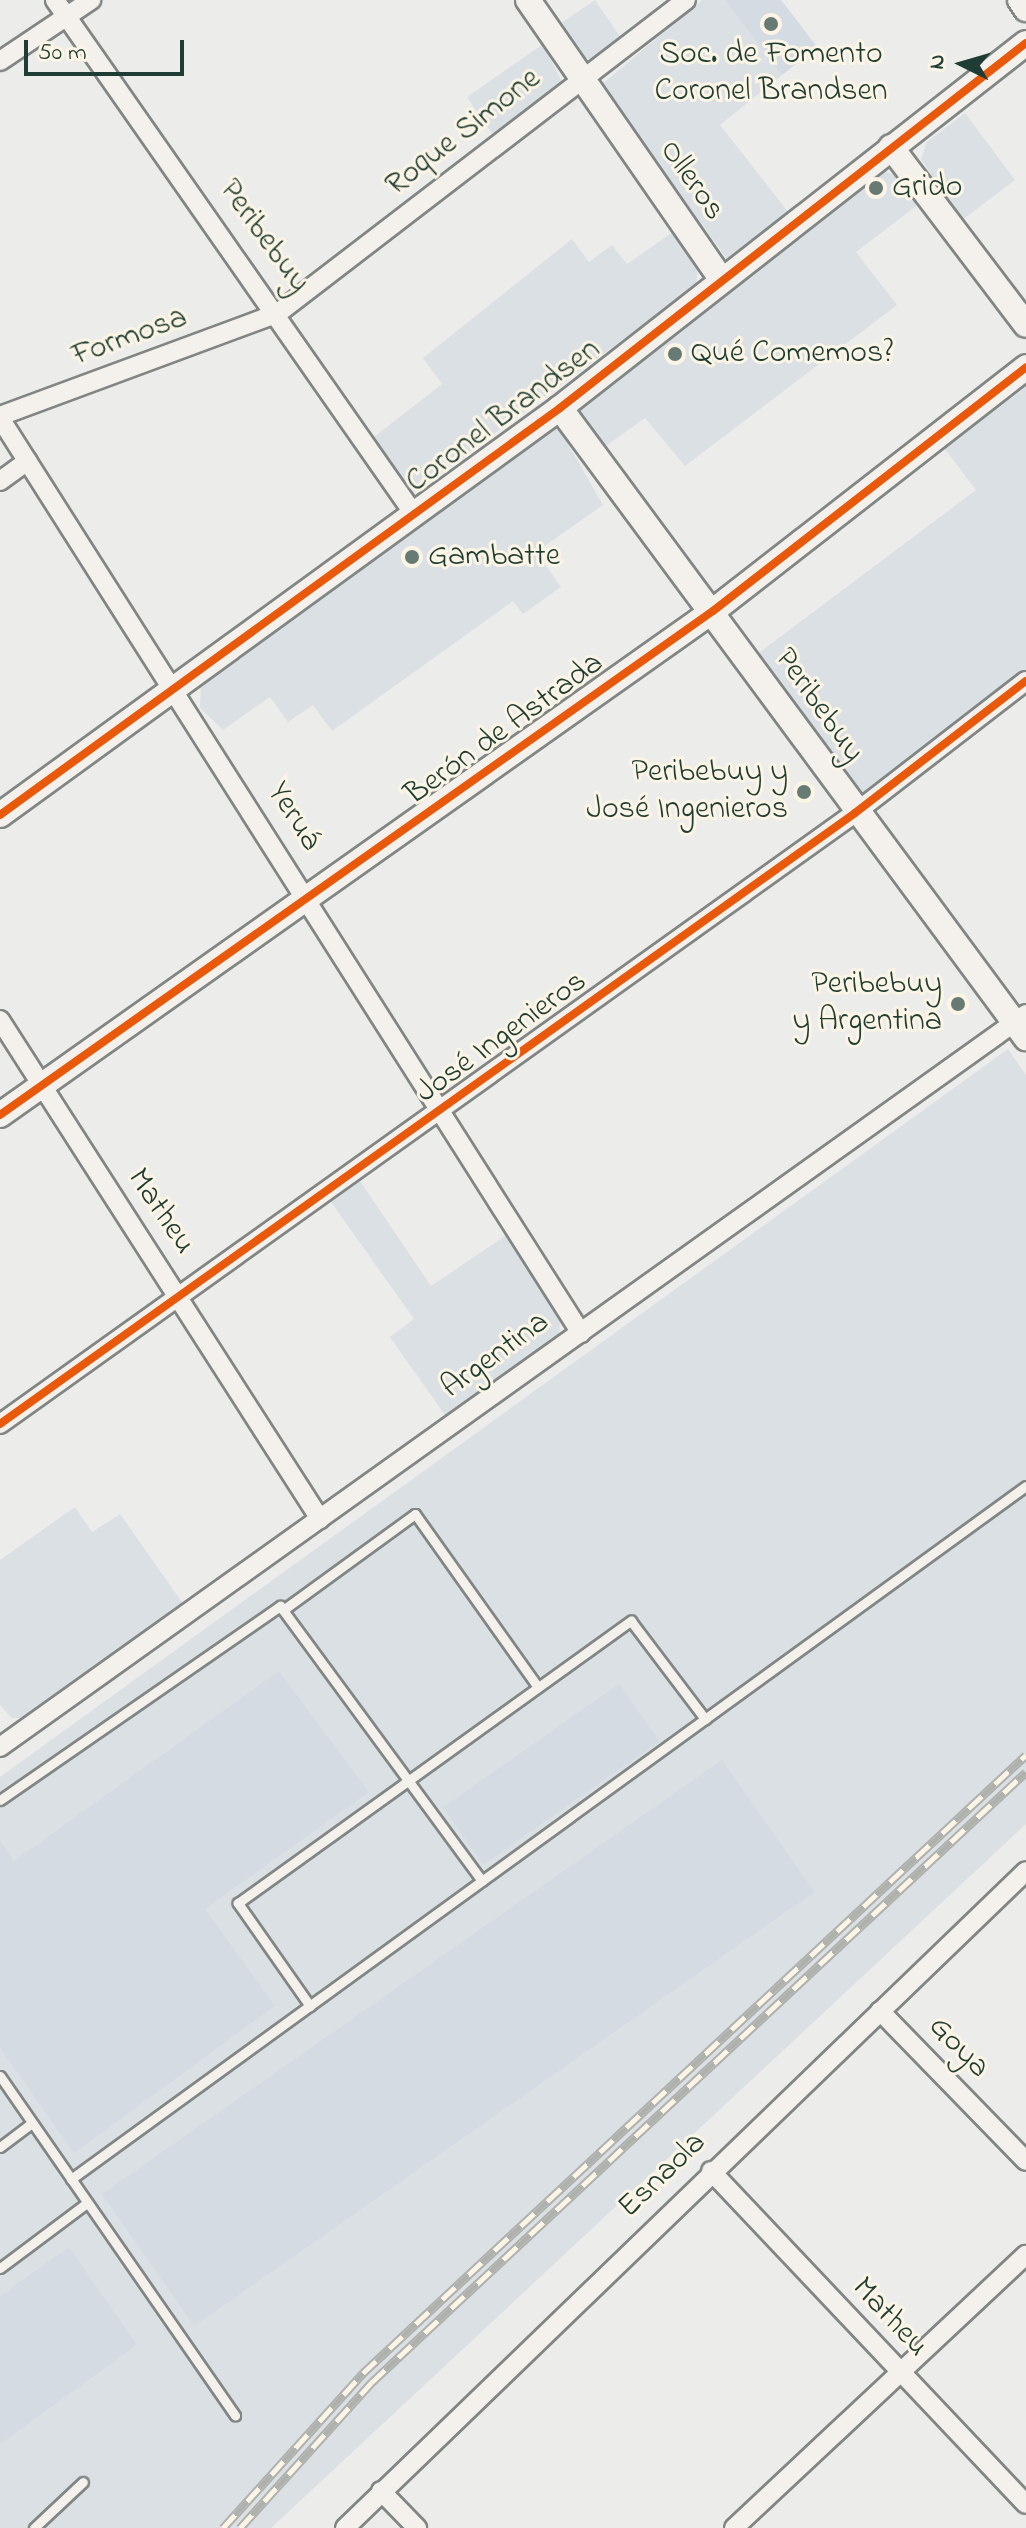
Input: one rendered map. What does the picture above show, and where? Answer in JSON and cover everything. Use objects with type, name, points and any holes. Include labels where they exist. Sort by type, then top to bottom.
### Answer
[{"type":"street","name":"Peribebuy","points":[[55,0],[278,313],[414,514]]},
{"type":"street","points":[[0,61],[91,0]]},
{"type":"street","name":"Olleros","points":[[528,0],[721,279]]},
{"type":"street","name":"Roque Simone","points":[[278,313],[686,0]]},
{"type":"street","points":[[1020,0],[1026,9]]},
{"type":"street","name":"Coronel Brandsen","points":[[0,815],[178,689],[560,408],[1026,43]]},
{"type":"street","points":[[891,147],[1026,325]]},
{"type":"street","name":"Formosa","points":[[0,417],[278,313]]},
{"type":"street","name":"Berón de Astrada","points":[[0,1115],[309,900],[713,611],[1026,367]]},
{"type":"street","name":"Peribebuy","points":[[560,408],[713,611],[855,813],[1022,1025]]},
{"type":"street","name":"Yeruá","points":[[0,417],[178,689],[581,1333]]},
{"type":"street","points":[[0,481],[28,461]]},
{"type":"street","name":"José Ingenieros","points":[[0,1424],[855,813],[1026,681]]},
{"type":"street","name":"Matheu","points":[[0,1020],[320,1519]]},
{"type":"street","name":"Argentina","points":[[2,1742],[1022,1025]]},
{"type":"street","name":"Esnaola","points":[[345,2528],[711,2171],[1026,1871]]},
{"type":"street","name":"Goya","points":[[880,2011],[1026,2161]]},
{"type":"street","name":"Matheu","points":[[711,2171],[1026,2504]]},
{"type":"street","points":[[734,2528],[1026,2255]]},
{"type":"street","points":[[381,2491],[417,2528]]},
{"type":"lane","points":[[71,2179],[1026,1486]]},
{"type":"lane","points":[[0,1800],[283,1610],[415,1514],[538,1687]]},
{"type":"lane","points":[[283,1610],[482,1881]]},
{"type":"lane","points":[[310,2006],[238,1903],[631,1621],[705,1719]]},
{"type":"lane","points":[[0,2076],[235,2416]]},
{"type":"lane","points":[[0,2147],[32,2123]]},
{"type":"lane","points":[[0,2268],[87,2203]]},
{"type":"lane","points":[[34,2528],[83,2482]]},
{"type":"shaded area","points":[[595,0],[623,41],[594,59],[582,58],[557,26]]},
{"type":"shaded area","points":[[702,0],[781,0],[817,47],[720,125],[789,213],[727,259],[601,85]]},
{"type":"shaded area","points":[[543,44],[562,82],[495,138],[467,97]]},
{"type":"shaded area","points":[[965,113],[1015,180],[961,221],[921,159],[927,142]]},
{"type":"shaded area","points":[[879,170],[896,175],[919,204],[856,252],[897,305],[685,466],[645,418],[603,448],[580,415],[582,404]]},
{"type":"shaded area","points":[[673,232],[698,266],[696,286],[413,493],[374,437],[442,384],[423,358],[572,239],[589,262],[612,245],[627,264]]},
{"type":"shaded area","points":[[1026,387],[1026,672],[860,795],[756,655],[976,490],[944,448]]},
{"type":"shaded area","points":[[547,425],[557,425],[603,505],[536,552],[561,587],[523,614],[513,601],[332,731],[313,705],[288,722],[270,697],[223,730],[200,708],[201,686]]},
{"type":"shaded area","points":[[1008,1049],[1026,1075],[1026,1824],[271,2528],[0,2528],[0,1777]]},
{"type":"shaded area","points":[[360,1181],[431,1286],[508,1234],[560,1316],[559,1339],[447,1418],[390,1337],[414,1319],[331,1202]]},
{"type":"shaded area","points":[[75,1507],[92,1532],[120,1514],[184,1605],[30,1718],[12,1718],[0,1705],[0,1560]]},
{"type":"building","name":"Soc. de Fomento Coronel Brandsen","points":[[725,0],[781,0],[817,47],[782,75]]},
{"type":"building","points":[[279,1671],[369,1792],[205,1909],[275,2006],[74,2153],[0,2048],[0,1840],[14,1861]]},
{"type":"building","points":[[619,1684],[659,1741],[483,1865],[443,1807]]},
{"type":"building","points":[[722,1760],[814,1892],[194,2326],[102,2194]]},
{"type":"building","points":[[69,2247],[137,2345],[0,2444],[0,2296]]},
{"type":"railway","points":[[223,2528],[363,2373],[1026,1755]]},
{"type":"railway","points":[[240,2528],[372,2382],[1026,1772]]},
{"type":"cycle path","points":[[0,815],[560,408],[1026,43]]},
{"type":"cycle path","points":[[0,1115],[713,611],[1026,367]]},
{"type":"cycle path","points":[[0,1424],[855,813],[1026,681]]},
{"type":"place","name":"Soc. de Fomento Coronel Brandsen","points":[[771,24]]},
{"type":"place","name":"Grido","points":[[876,188]]},
{"type":"place","name":"Qué Comemos?","points":[[675,354]]},
{"type":"place","name":"Gambatte","points":[[412,557]]},
{"type":"place","name":"Peribebuy y José Ingenieros","points":[[804,792]]},
{"type":"place","name":"Peribebuy y Argentina","points":[[958,1004]]}]
